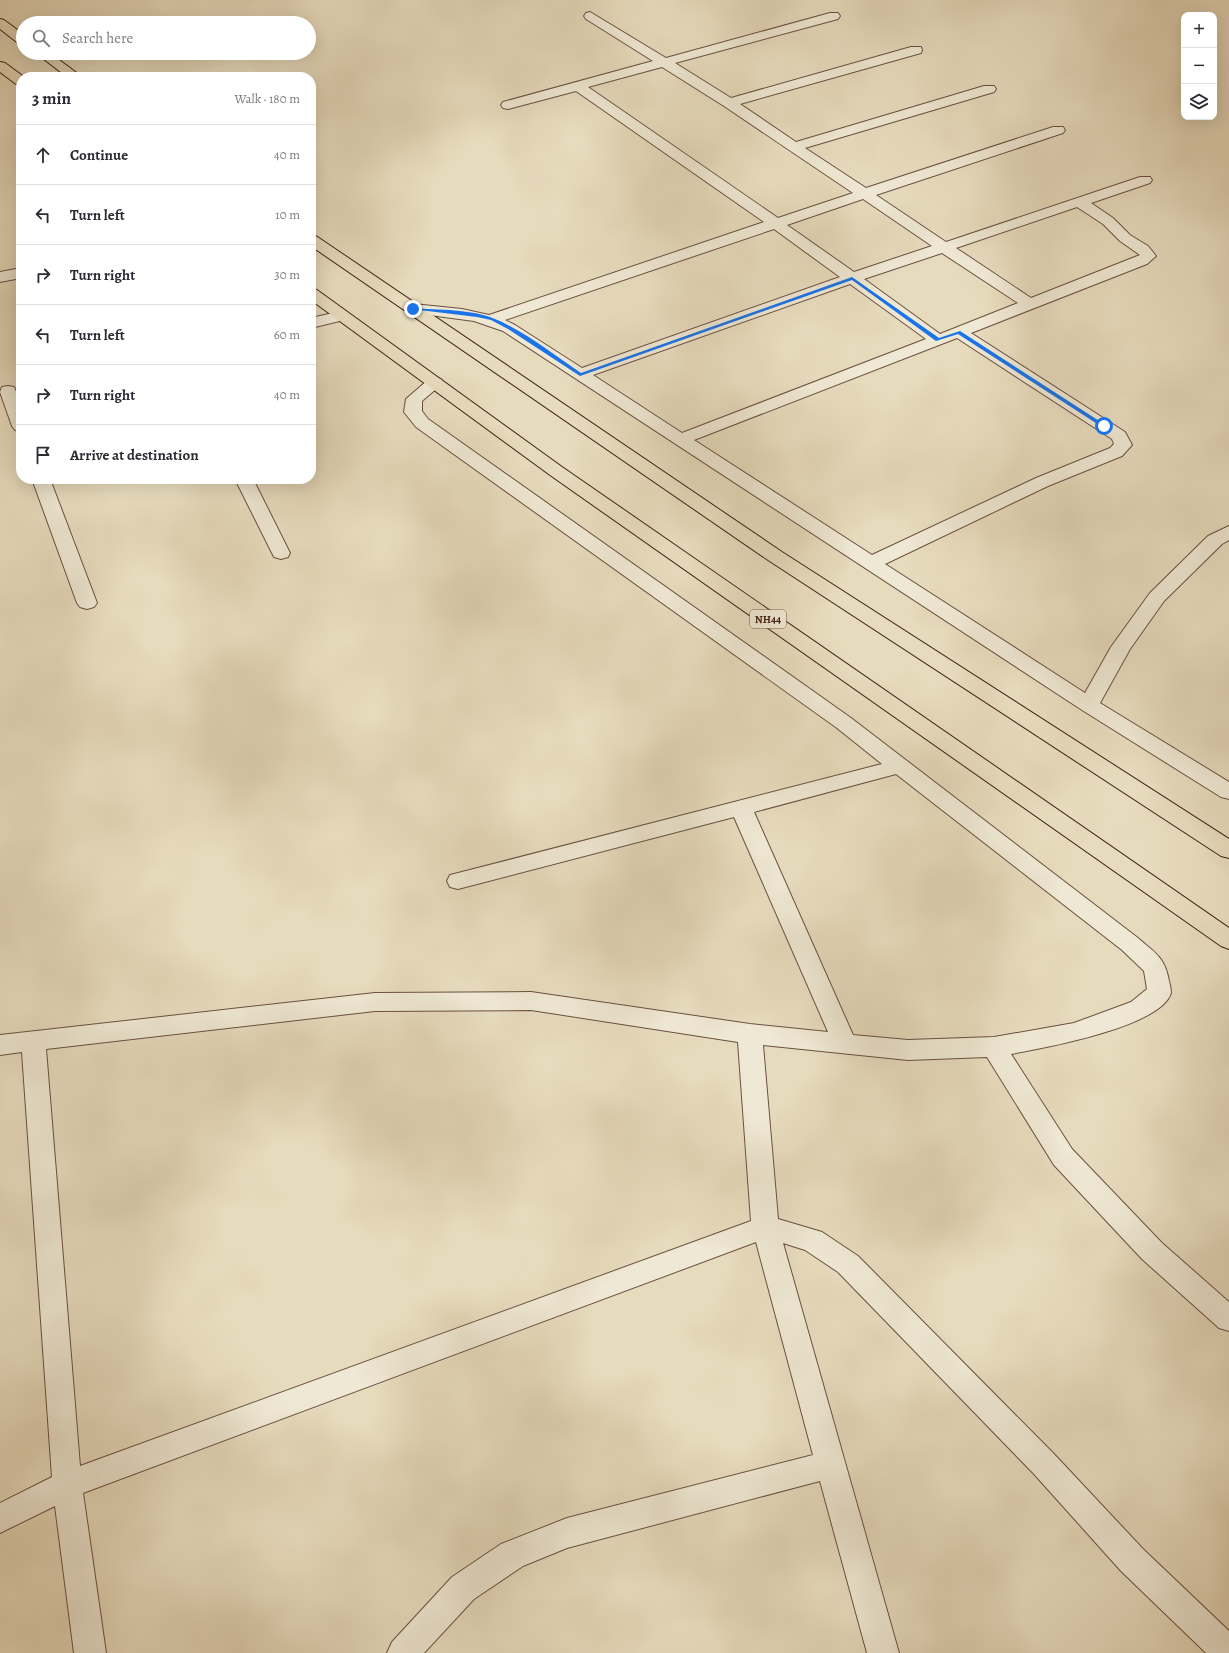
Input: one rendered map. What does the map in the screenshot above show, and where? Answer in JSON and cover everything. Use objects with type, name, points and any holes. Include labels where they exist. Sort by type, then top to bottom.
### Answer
[{"type":"highway","points":[[0,23],[16,35]]},
{"type":"highway","points":[[52,60],[68,72]]},
{"type":"highway","points":[[0,66],[16,78]]},
{"type":"highway","points":[[316,242],[775,556],[1229,850]]},
{"type":"highway","name":"NH44","points":[[316,297],[556,471],[1229,940]]},
{"type":"street","points":[[590,16],[729,103],[1029,304]]},
{"type":"street","points":[[508,105],[579,87],[834,16]]},
{"type":"street","points":[[729,103],[916,50]]},
{"type":"street","points":[[579,87],[775,223],[938,340]]},
{"type":"street","points":[[793,147],[990,89]]},
{"type":"street","points":[[493,319],[775,223],[1058,130]]},
{"type":"street","points":[[580,374],[852,278],[1145,180]]},
{"type":"street","points":[[681,439],[1142,261],[1148,256],[1142,249],[1118,232],[1108,221],[1079,202]]},
{"type":"street","points":[[0,277],[16,274]]},
{"type":"street","points":[[413,309],[493,319],[509,328],[1088,705],[1229,792]]},
{"type":"street","points":[[316,322],[342,316]]},
{"type":"street","points":[[871,563],[1042,482],[1116,452],[1123,445],[1119,436],[959,332]]},
{"type":"street","points":[[0,1045],[375,1002],[531,1001],[635,1015],[750,1034],[908,1050],[994,1046],[1075,1032],[1140,1010],[1159,992],[1155,967],[1130,944],[901,766],[844,723],[422,424],[413,412],[414,399],[435,383]]},
{"type":"street","points":[[10,390],[16,410]]},
{"type":"street","points":[[43,484],[87,603]]},
{"type":"street","points":[[246,484],[281,553]]},
{"type":"street","points":[[1088,705],[1121,647],[1157,597],[1215,540],[1229,532]]},
{"type":"street","points":[[458,880],[901,766]]},
{"type":"street","points":[[741,807],[845,1044]]},
{"type":"street","points":[[750,1034],[765,1227],[883,1653]]},
{"type":"street","points":[[32,1041],[67,1485],[90,1653]]},
{"type":"street","points":[[994,1046],[1063,1157],[1152,1251],[1229,1319]]},
{"type":"street","points":[[0,1518],[67,1485],[765,1227],[813,1240],[848,1264],[1044,1464],[1132,1560],[1229,1653]]},
{"type":"street","points":[[403,1653],[463,1588],[512,1555],[567,1533],[831,1464]]},
{"type":"route","points":[[413,309],[493,319],[580,374],[852,278],[938,340],[959,332],[1104,426]]}]
